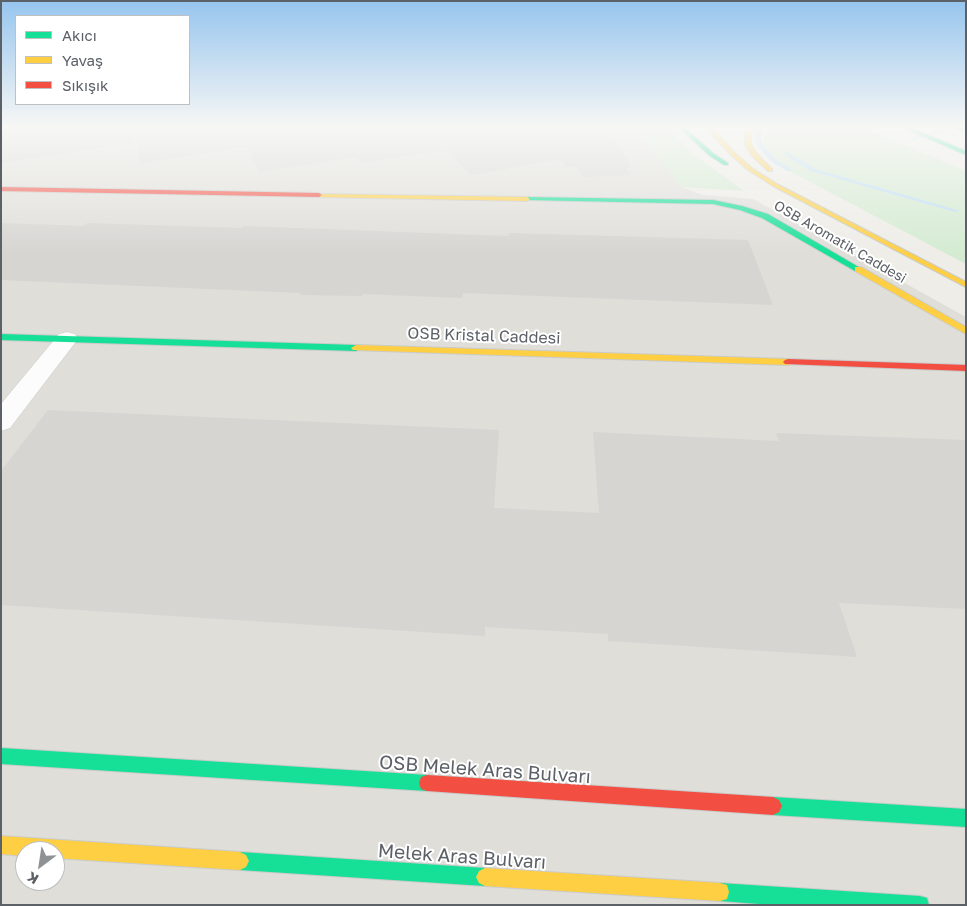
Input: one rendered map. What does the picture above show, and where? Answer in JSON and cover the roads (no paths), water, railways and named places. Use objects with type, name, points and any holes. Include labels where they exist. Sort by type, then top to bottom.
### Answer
[{"type":"main road","points":[[734,169],[745,176],[820,210],[966,285]]},
{"type":"main road","points":[[750,169],[820,210]]},
{"type":"main road","points":[[771,169],[820,210]]},
{"type":"main road","name":"OSB Aromatik Caddesi","points":[[1,189],[713,202],[742,208],[765,216],[966,331]]},
{"type":"main road","name":"OSB Kristal Caddesi","points":[[1,337],[966,368]]},
{"type":"main road","name":"OSB Melek Aras Bulvarı","points":[[1,756],[966,818]]},
{"type":"main road","name":"Melek Aras Bulvarı","points":[[1,845],[920,905]]},
{"type":"street","points":[[1,422],[67,339]]},
{"type":"waterway","points":[[812,169],[957,211]]}]
